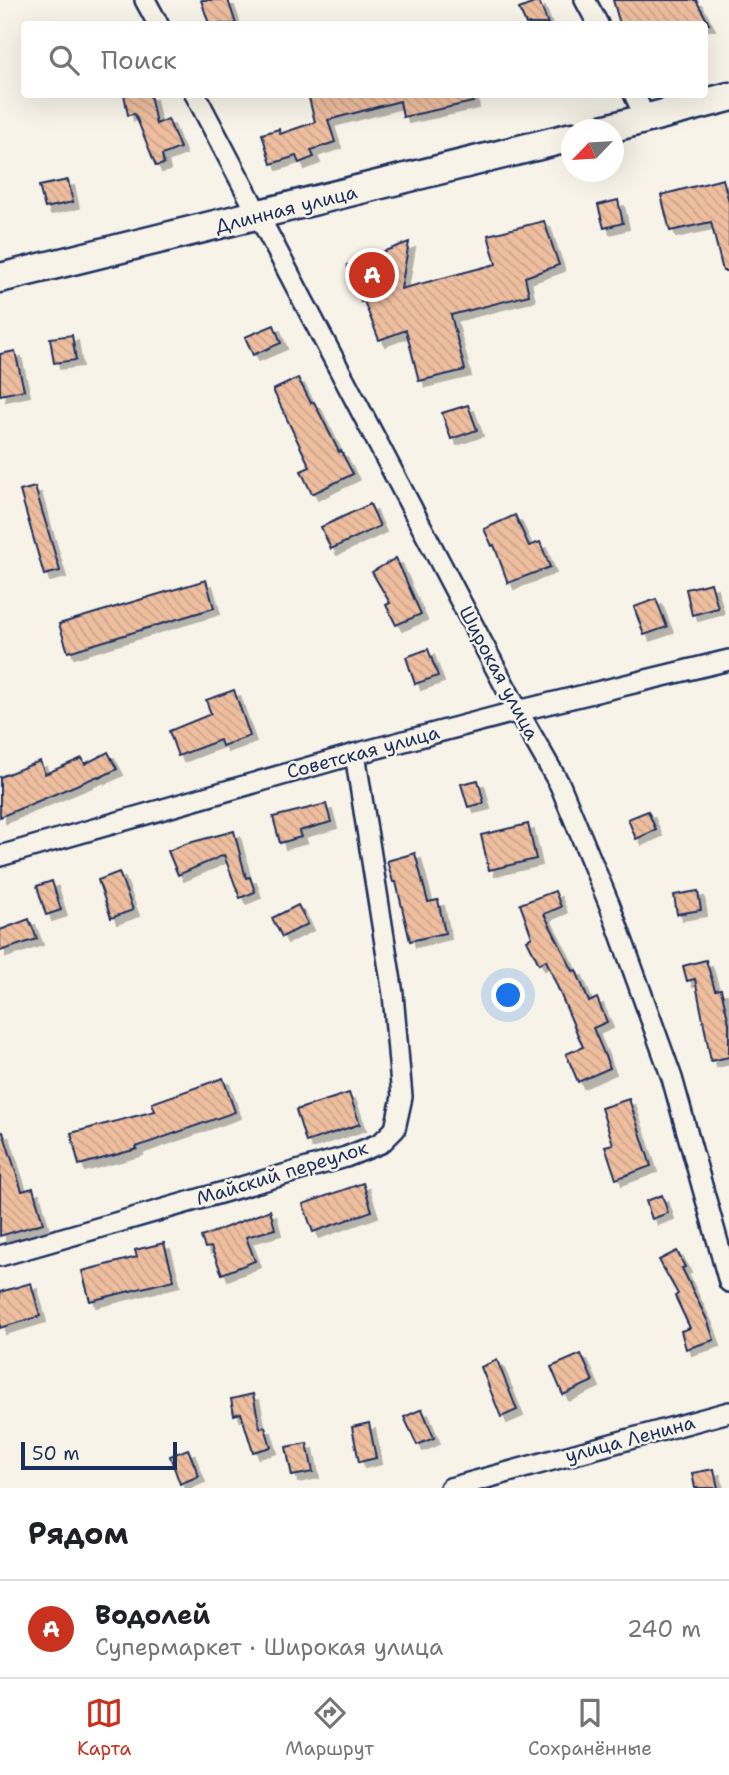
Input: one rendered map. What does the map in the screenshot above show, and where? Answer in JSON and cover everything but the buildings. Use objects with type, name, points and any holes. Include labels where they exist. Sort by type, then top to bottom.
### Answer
[{"type":"main road","points":[[619,119],[640,106],[729,97]]},
{"type":"main road","name":"Длинная улица","points":[[0,278],[561,140]]},
{"type":"street","points":[[145,0],[156,21]]},
{"type":"street","points":[[585,0],[596,21]]},
{"type":"street","name":"Широкая улица","points":[[197,98],[518,711],[560,785],[610,906],[672,1078],[729,1282]]},
{"type":"street","name":"Советская улица","points":[[0,856],[355,754],[729,660]]},
{"type":"street","name":"Майский переулок","points":[[0,1256],[346,1157],[381,1143],[395,1129],[402,1097],[393,994],[355,754]]},
{"type":"street","name":"улица Ленина","points":[[450,1488],[729,1412]]},
{"type":"place","name":"Водолей","points":[[372,275]]}]
